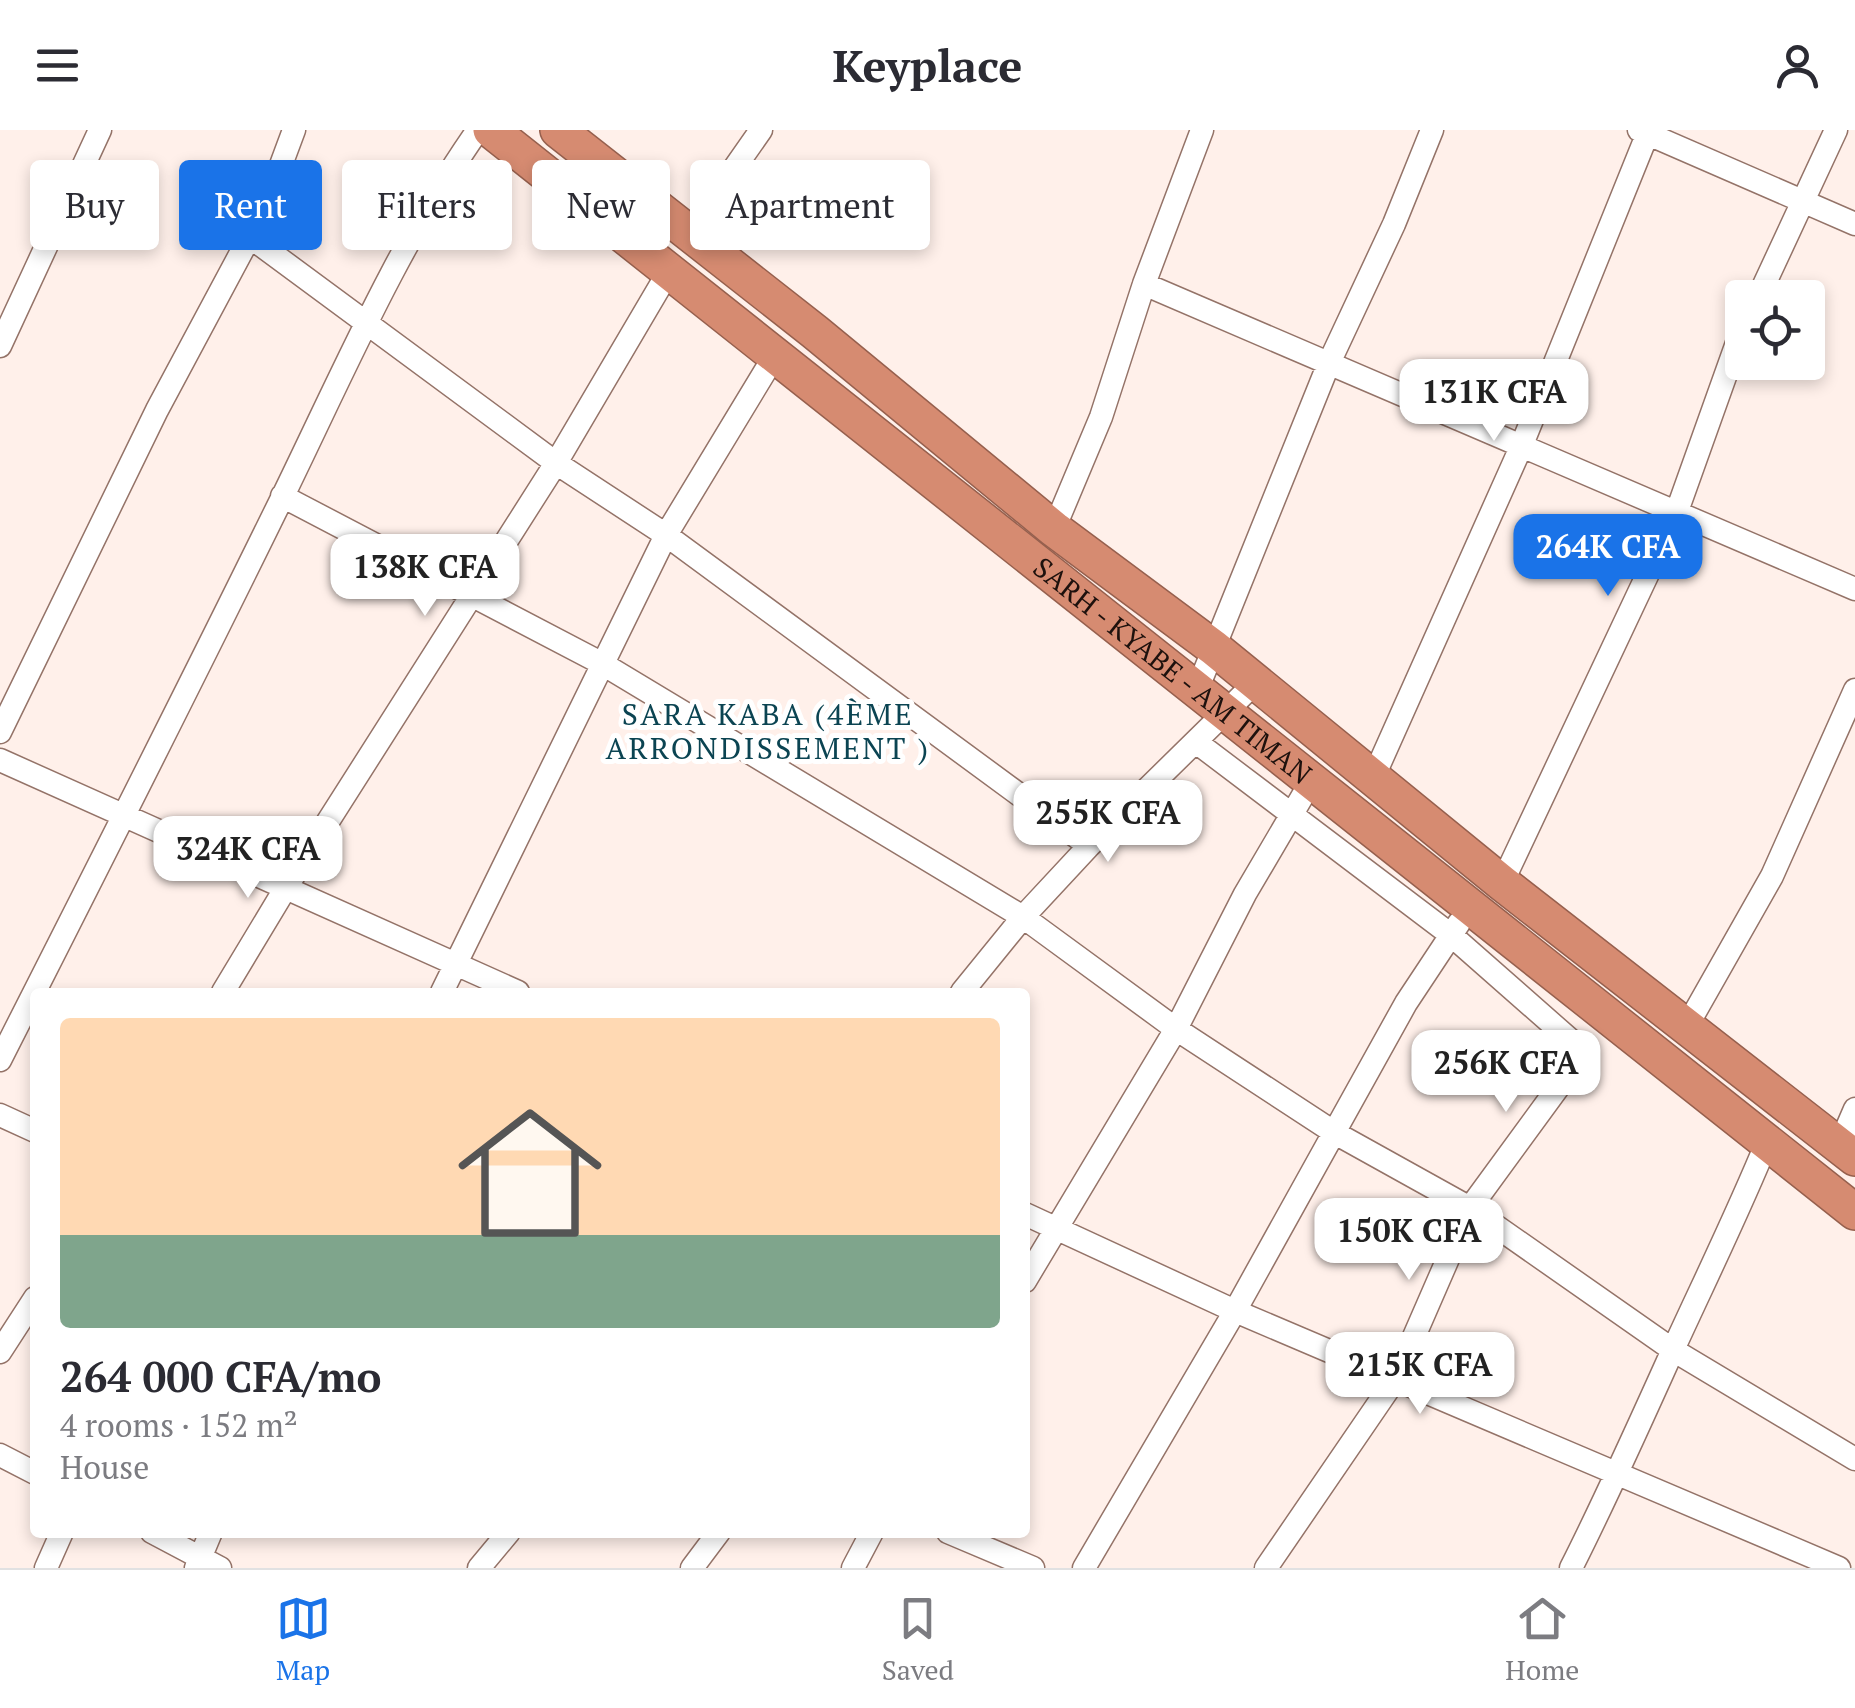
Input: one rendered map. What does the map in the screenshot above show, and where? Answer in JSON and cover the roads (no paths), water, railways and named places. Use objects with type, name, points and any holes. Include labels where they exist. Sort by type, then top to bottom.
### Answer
[{"type":"highway","name":"SARH - KYABE - AM TIMAN","points":[[491,130],[1312,780],[1460,921],[1543,967],[1855,1212]]},
{"type":"highway","name":"SARH - KYABE - AM TIMAN","points":[[558,130],[1054,530],[1214,648],[1502,883],[1847,1152]]},
{"type":"street","points":[[0,346],[100,130]]},
{"type":"street","points":[[283,160],[294,130]]},
{"type":"street","points":[[36,988],[366,320],[450,170],[478,130]]},
{"type":"street","points":[[689,233],[762,130]]},
{"type":"street","points":[[1054,530],[1101,416],[1144,284],[1202,130]]},
{"type":"street","points":[[1196,690],[1329,362],[1394,224],[1432,130]]},
{"type":"street","points":[[1766,280],[1836,130]]},
{"type":"street","points":[[1374,776],[1521,448],[1645,131],[1855,224]]},
{"type":"street","points":[[0,732],[157,410],[243,250]]},
{"type":"street","points":[[269,250],[556,463],[666,535],[1090,846]]},
{"type":"street","points":[[226,988],[556,463],[668,272]]},
{"type":"street","points":[[1144,284],[1855,589]]},
{"type":"street","points":[[444,988],[666,535],[775,355]]},
{"type":"street","points":[[1502,883],[1676,514],[1725,377]]},
{"type":"street","points":[[282,496],[601,664],[1022,918],[1176,1029],[1334,1133],[1470,1208],[1673,1350],[1855,1459]]},
{"type":"street","points":[[965,988],[1022,918],[1090,846],[1256,682]]},
{"type":"street","points":[[1687,1026],[1772,876],[1855,690]]},
{"type":"street","points":[[1196,742],[1292,813],[1460,921],[1520,996],[1584,1052],[1470,1208],[1396,1378],[1266,1568]]},
{"type":"street","points":[[0,760],[509,988]]},
{"type":"street","points":[[1030,1272],[1176,1029],[1245,894],[1312,780]]},
{"type":"street","points":[[1084,1568],[1235,1311],[1406,1003],[1460,921]]},
{"type":"street","points":[[1520,996],[1543,967]]},
{"type":"street","points":[[0,1060],[30,1001]]},
{"type":"street","points":[[1847,1152],[1855,1109]]},
{"type":"street","points":[[0,1115],[30,1129]]},
{"type":"street","points":[[1571,1568],[1727,1240],[1767,1142]]},
{"type":"street","points":[[1030,1217],[1235,1311],[1839,1568]]},
{"type":"street","points":[[0,1352],[30,1306]]},
{"type":"street","points":[[0,1455],[30,1470]]},
{"type":"street","points":[[46,1568],[59,1538]]},
{"type":"street","points":[[162,1538],[206,1564],[209,1538]]},
{"type":"street","points":[[480,1568],[504,1538]]},
{"type":"street","points":[[692,1568],[714,1538]]},
{"type":"street","points":[[852,1568],[869,1538]]},
{"type":"street","points":[[962,1538],[1033,1568]]},
{"type":"district","name":"SARA KABA (4ÈME ARRONDISSEMENT )","points":[[768,732]]}]
